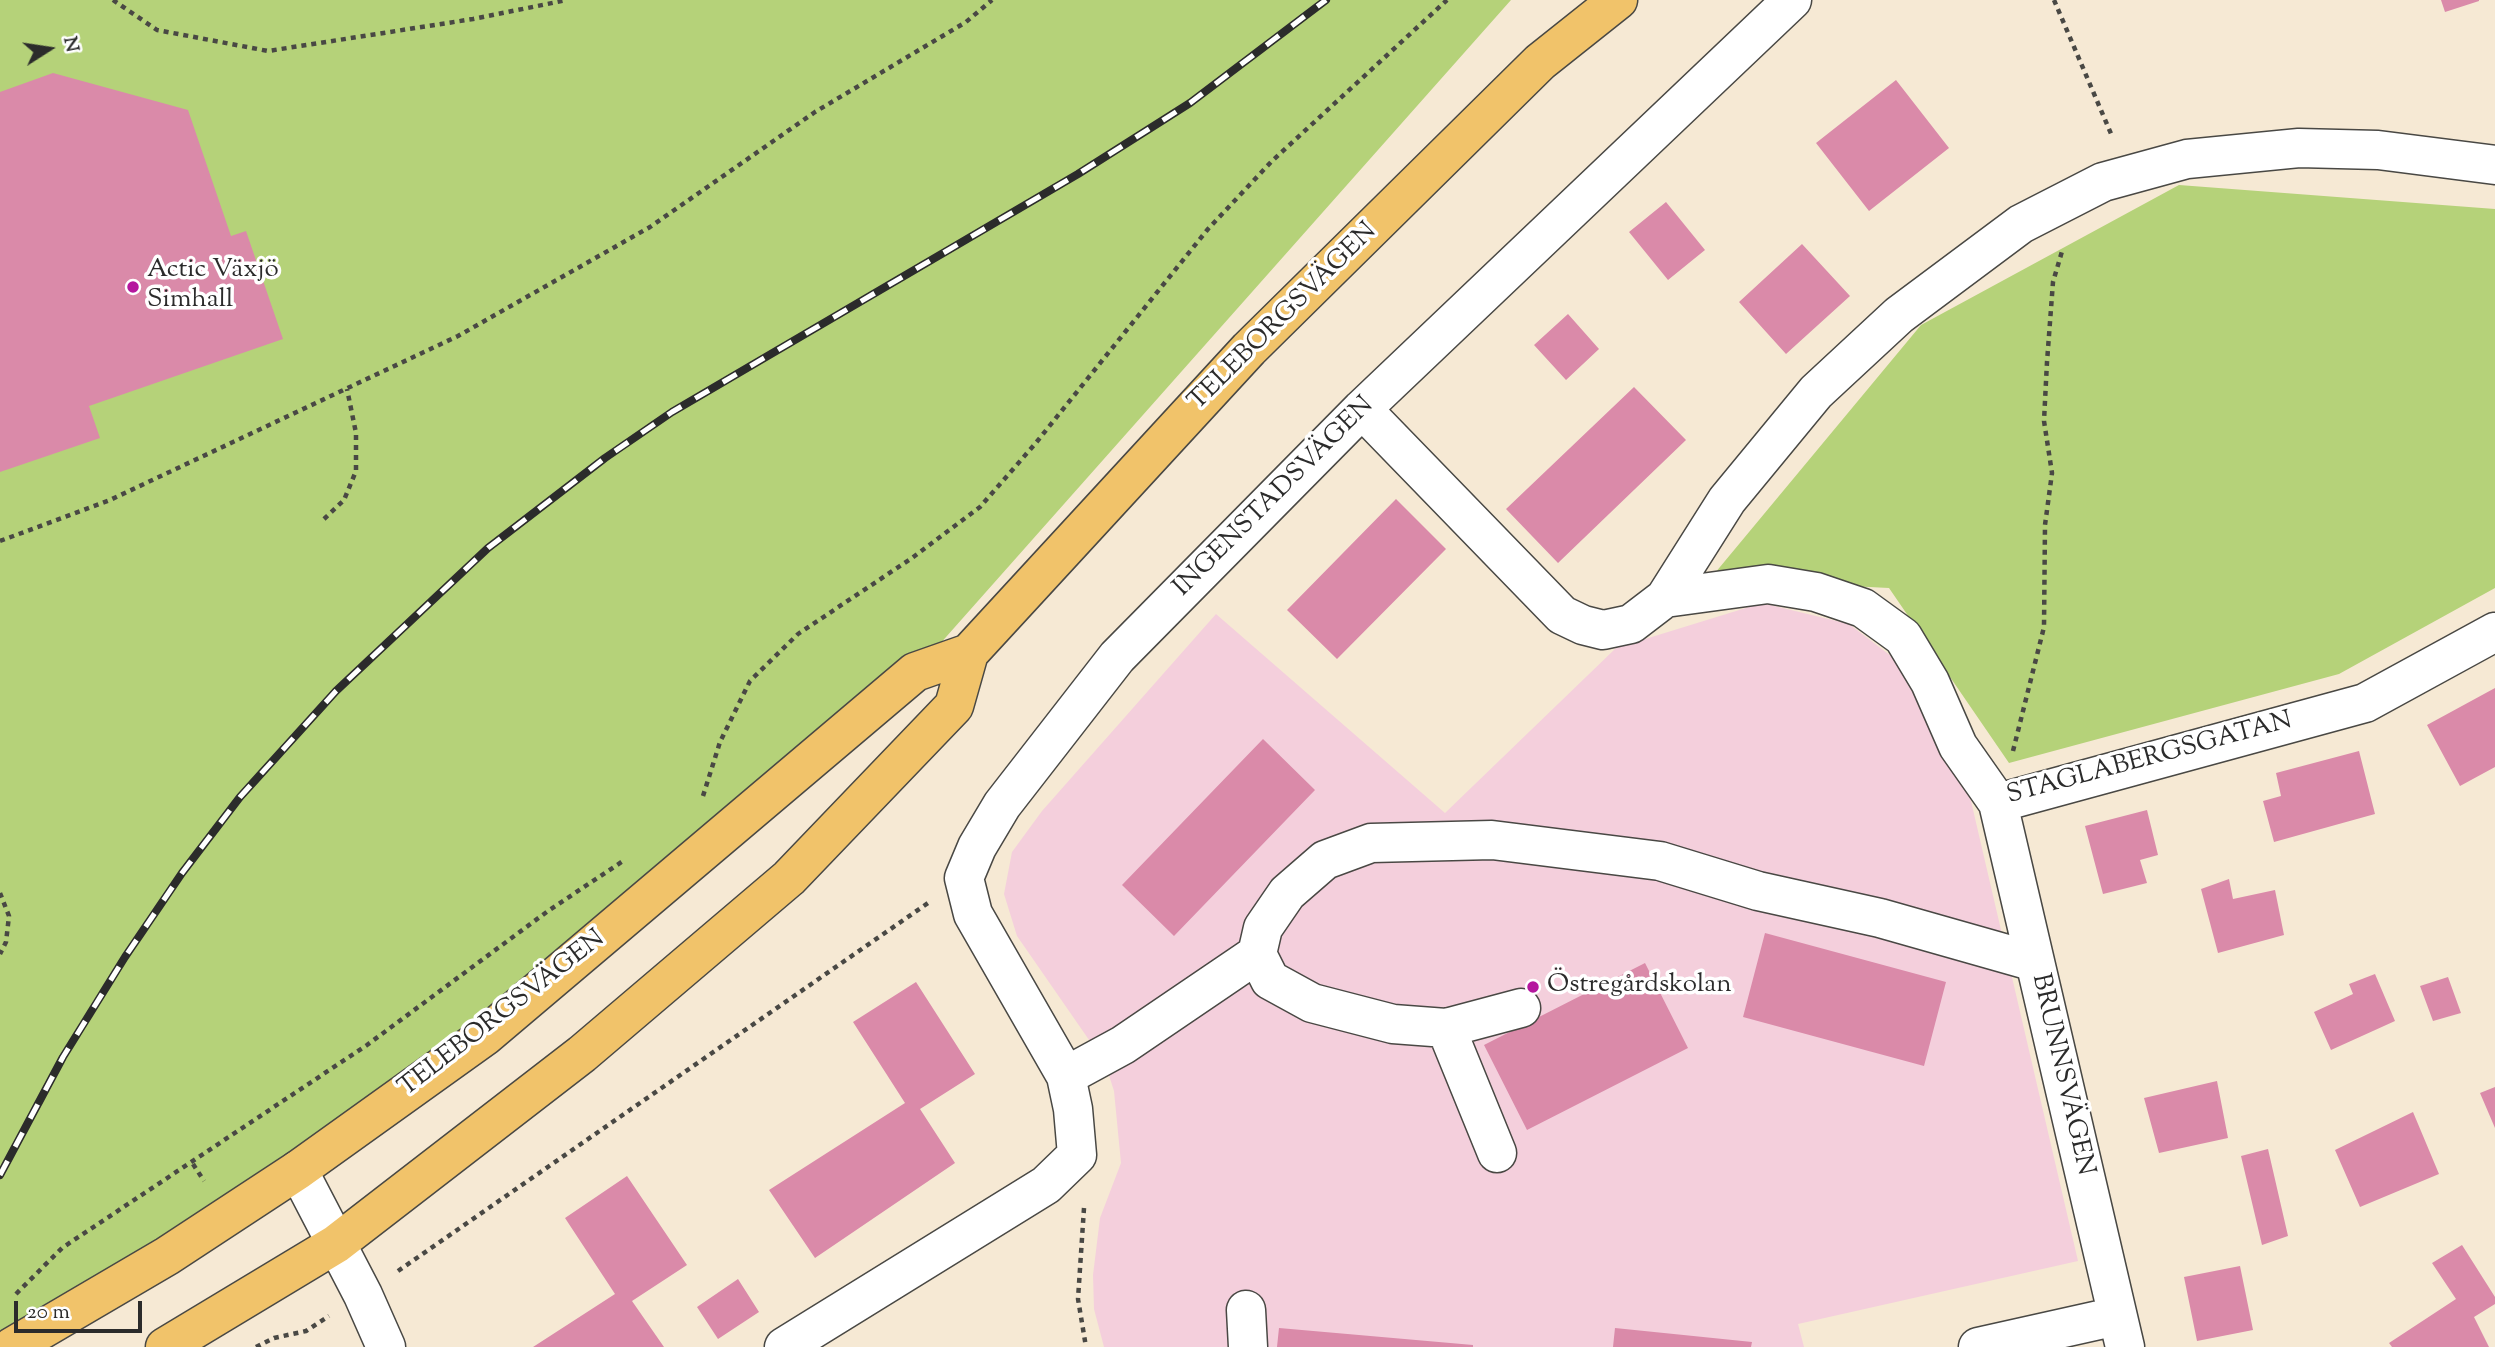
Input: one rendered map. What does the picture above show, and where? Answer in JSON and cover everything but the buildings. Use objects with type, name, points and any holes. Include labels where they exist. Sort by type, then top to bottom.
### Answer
[{"type":"main road","name":"TELEBORGSVÄGEN","points":[[164,1347],[336,1244],[582,1054],[789,878],[954,706],[969,653],[1249,349],[1541,62],[1618,0]]},
{"type":"main road","name":"TELEBORGSVÄGEN","points":[[12,1347],[156,1263],[298,1170],[485,1036],[915,672],[969,653]]},
{"type":"street","name":"INGENSTADSVÄGEN","points":[[964,878],[977,847],[1002,805],[1117,657],[1362,409],[1792,0]]},
{"type":"street","points":[[1665,598],[1727,500],[1816,393],[1899,315],[2021,224],[2103,182],[2187,159],[2298,148],[2378,149],[2495,165]]},
{"type":"street","name":"STAGLABERGSGATAN","points":[[1362,409],[1562,615],[1603,630],[1630,624],[1665,598],[1768,584],[1816,592],[1864,608],[1903,637],[1930,682],[1958,746],[1998,803],[2365,703],[2495,632]]},
{"type":"street","name":"BRUNNSVÄGEN","points":[[1998,803],[2121,1331]]},
{"type":"street","points":[[1521,1008],[1446,1028],[1393,1024],[1312,1003],[1270,980],[1257,954],[1263,928],[1281,902],[1325,860],[1371,843],[1492,840],[1660,861],[1758,891],[1880,918],[2035,961]]},
{"type":"street","points":[[784,1347],[1046,1185],[1077,1155],[1073,1109],[1066,1076],[973,914],[964,878]]},
{"type":"street","points":[[1066,1076],[1123,1045],[1257,954]]},
{"type":"street","points":[[1446,1028],[1497,1153]]},
{"type":"street","points":[[298,1170],[363,1295],[386,1347]]},
{"type":"street","points":[[1978,1347],[2121,1331]]},
{"type":"path","points":[[113,0],[157,30],[268,51],[473,19],[568,0]]},
{"type":"path","points":[[0,541],[110,500],[458,336],[650,227],[815,112],[966,22],[992,0]]},
{"type":"path","points":[[697,804],[703,797],[720,742],[750,681],[798,634],[912,558],[980,507],[1035,444],[1208,229],[1272,161],[1447,0]]},
{"type":"path","points":[[2054,0],[2129,175]]},
{"type":"path","points":[[1998,803],[2021,726],[2044,627],[2045,525],[2052,473],[2044,421],[2053,282],[2080,194]]},
{"type":"path","points":[[324,519],[344,500],[356,471],[356,433],[346,388]]},
{"type":"path","points":[[7,1302],[62,1248],[356,1053],[548,911],[628,857]]},
{"type":"path","points":[[256,1347],[274,1338],[306,1331],[363,1295],[964,878]]},
{"type":"path","points":[[0,893],[9,916],[6,942],[0,954]]},
{"type":"path","points":[[1077,1155],[1084,1208],[1078,1299],[1086,1347]]},
{"type":"shaded area","name":"Östregårdskolan","points":[[1762,603],[1849,624],[1908,669],[1971,801],[2078,1261],[1798,1324],[1804,1347],[1104,1347],[1094,1309],[1093,1275],[1100,1218],[1121,1163],[1114,1091],[1105,1063],[1017,936],[1004,894],[1012,852],[1042,811],[1216,614],[1445,813],[1616,648]]},
{"type":"green space","points":[[0,0],[1511,0],[915,672],[485,1036],[0,1347]]},
{"type":"green space","points":[[2179,185],[2495,209],[2495,588],[2339,674],[2009,763],[1889,588],[1710,579],[1921,325]]},
{"type":"railway","points":[[0,1175],[63,1057],[125,957],[182,873],[240,797],[336,691],[488,548],[605,458],[672,412],[1078,174],[1190,103],[1326,0]]},
{"type":"place","name":"Actic Växjö Simhall","points":[[133,287]]},
{"type":"place","name":"Östregårdskolan","points":[[1533,987]]}]
